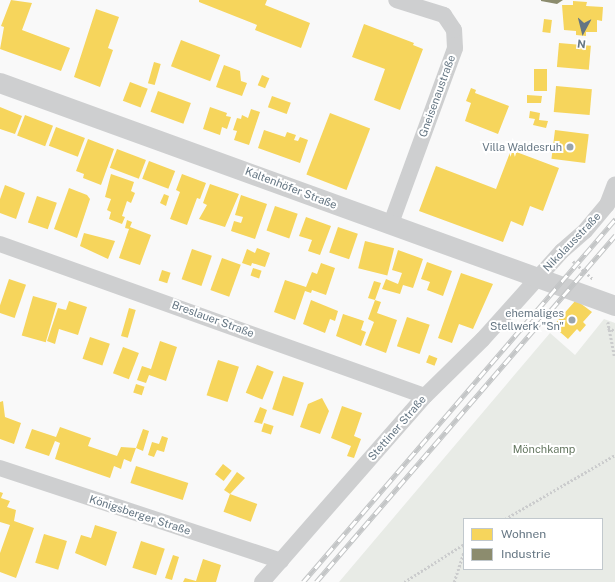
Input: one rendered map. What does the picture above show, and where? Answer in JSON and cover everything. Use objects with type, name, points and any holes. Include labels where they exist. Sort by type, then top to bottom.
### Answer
[{"type":"street","name":"Gneisenaustraße","points":[[390,226],[455,48],[454,30],[444,15],[396,0]]},
{"type":"street","name":"Kaltenhöfer Straße","points":[[0,83],[390,226],[538,278],[588,287],[615,306]]},
{"type":"street","name":"Nikolausstraße","points":[[538,278],[562,251],[585,231],[607,205],[615,184]]},
{"type":"street","name":"Breslauer Straße","points":[[0,244],[425,396]]},
{"type":"street","name":"Stettiner Straße","points":[[262,582],[425,396],[483,339],[538,278]]},
{"type":"street","name":"Königsberger Straße","points":[[0,468],[281,561]]},
{"type":"path","points":[[562,251],[588,287]]},
{"type":"path","points":[[608,328],[615,331]]},
{"type":"path","points":[[507,518],[615,455]]},
{"type":"path","points":[[404,582],[463,545]]},
{"type":"path","points":[[454,582],[463,554]]},
{"type":"green space","name":"Mönchkamp","points":[[604,319],[615,323],[615,582],[339,582],[550,333],[575,355]]},
{"type":"building: Wohnen","points":[[11,0],[32,3],[22,30],[70,48],[61,71],[0,49],[4,27],[1,26]]},
{"type":"building: Wohnen","points":[[199,0],[267,0],[265,5],[310,23],[301,48],[255,30],[257,25],[199,2]]},
{"type":"building: Wohnen","points":[[573,1],[587,2],[586,6],[603,7],[602,21],[597,20],[597,32],[586,32],[586,36],[576,35],[576,31],[564,30],[562,5],[573,5]]},
{"type":"building: Wohnen","points":[[96,9],[119,17],[108,48],[113,50],[100,87],[74,77]]},
{"type":"building: Wohnen","points":[[544,19],[552,20],[550,33],[542,32]]},
{"type":"building: Wohnen","points":[[364,24],[414,43],[413,45],[423,49],[400,110],[374,100],[385,69],[352,57]]},
{"type":"building: Wohnen","points":[[181,40],[220,55],[210,81],[171,66]]},
{"type":"building: Wohnen","points":[[559,43],[591,46],[589,70],[557,67]]},
{"type":"building: Wohnen","points":[[154,62],[161,64],[155,85],[148,83]]},
{"type":"building: Wohnen","points":[[224,65],[240,71],[241,81],[247,83],[242,96],[216,87]]},
{"type":"building: Wohnen","points":[[534,69],[547,69],[547,91],[534,91]]},
{"type":"building: Wohnen","points":[[262,75],[269,78],[265,88],[258,85]]},
{"type":"building: Wohnen","points":[[130,82],[148,89],[141,107],[123,101]]},
{"type":"building: Wohnen","points":[[556,86],[592,89],[590,115],[554,112]]},
{"type":"building: Wohnen","points":[[471,88],[476,90],[475,93],[509,106],[498,134],[465,121],[471,103],[466,101]]},
{"type":"building: Wohnen","points":[[158,91],[191,103],[183,124],[150,112]]},
{"type":"building: Wohnen","points":[[527,95],[542,96],[541,103],[527,103]]},
{"type":"building: Wohnen","points":[[272,96],[291,103],[287,114],[268,107]]},
{"type":"building: Wohnen","points":[[0,107],[22,116],[15,134],[0,129]]},
{"type":"building: Wohnen","points":[[210,107],[227,113],[226,116],[231,117],[227,129],[222,127],[220,135],[203,129]]},
{"type":"building: Wohnen","points":[[251,109],[260,112],[249,145],[234,140],[237,131],[233,130],[237,118],[241,119],[242,115],[248,118]]},
{"type":"building: Wohnen","points":[[530,111],[540,113],[539,120],[548,121],[546,128],[533,125],[535,119],[529,118]]},
{"type":"building: Wohnen","points":[[330,113],[370,128],[346,190],[306,175]]},
{"type":"building: Wohnen","points":[[25,115],[53,126],[45,146],[17,136]]},
{"type":"building: Wohnen","points":[[56,127],[85,138],[78,157],[49,146]]},
{"type":"building: Wohnen","points":[[264,130],[285,137],[287,132],[296,135],[294,140],[298,141],[300,137],[308,140],[300,163],[258,148]]},
{"type":"building: Wohnen","name":"Villa Waldesruh","points":[[555,130],[589,134],[585,163],[551,159]]},
{"type":"building: Wohnen","points":[[88,139],[114,149],[101,185],[83,178],[84,174],[76,171]]},
{"type":"building: Wohnen","points":[[117,149],[146,160],[139,179],[110,168]]},
{"type":"building: Wohnen","points":[[511,150],[559,168],[543,211],[530,206],[523,226],[511,221],[503,242],[419,211],[436,166],[496,189]]},
{"type":"building: Wohnen","points":[[149,161],[175,171],[168,189],[142,179]]},
{"type":"building: Wohnen","points":[[111,174],[134,182],[131,191],[135,193],[131,203],[127,201],[122,216],[125,217],[122,224],[109,219],[111,212],[107,210],[111,199],[105,197]]},
{"type":"building: Wohnen","points":[[182,174],[206,183],[200,199],[197,198],[187,225],[170,219],[180,192],[176,190]]},
{"type":"building: Wohnen","points":[[210,184],[239,194],[225,227],[199,219],[207,205],[203,203]]},
{"type":"building: Wohnen","points":[[5,185],[25,193],[16,219],[0,213],[0,199]]},
{"type":"building: Wohnen","points":[[69,188],[87,195],[90,199],[77,238],[54,229]]},
{"type":"building: Wohnen","points":[[164,194],[169,196],[166,206],[160,203]]},
{"type":"building: Wohnen","points":[[241,195],[267,204],[255,239],[231,231],[234,221],[241,223],[243,217],[235,215]]},
{"type":"building: Wohnen","points":[[37,196],[57,203],[48,229],[28,222]]},
{"type":"building: Wohnen","points":[[275,206],[298,214],[289,238],[267,231]]},
{"type":"building: Wohnen","points":[[306,217],[331,226],[320,255],[308,251],[312,240],[299,236]]},
{"type":"building: Wohnen","points":[[127,220],[132,222],[130,227],[151,235],[140,265],[119,258],[129,229],[125,228]]},
{"type":"building: Wohnen","points":[[338,227],[358,234],[349,259],[329,253]]},
{"type":"building: Wohnen","points":[[84,233],[115,241],[108,259],[80,246]]},
{"type":"building: Wohnen","points":[[365,241],[394,248],[387,275],[358,268]]},
{"type":"building: Wohnen","points":[[257,248],[270,253],[265,267],[252,263],[251,266],[242,263],[247,249],[255,253]]},
{"type":"building: Wohnen","points":[[192,249],[212,256],[201,286],[182,279]]},
{"type":"building: Wohnen","points":[[398,250],[423,259],[413,288],[403,285],[400,294],[382,289],[386,279],[398,284],[402,273],[392,270]]},
{"type":"building: Wohnen","points":[[222,258],[241,265],[229,297],[210,290]]},
{"type":"building: Wohnen","points":[[427,262],[452,271],[443,296],[427,290],[430,282],[421,279]]},
{"type":"building: Wohnen","points":[[321,263],[335,268],[326,295],[312,290],[311,293],[305,291],[295,320],[274,312],[285,280],[306,287],[312,272],[317,274]]},
{"type":"building: Wohnen","points":[[253,268],[262,271],[259,278],[251,276]]},
{"type":"building: Wohnen","points":[[162,270],[171,273],[167,283],[159,280]]},
{"type":"building: Wohnen","points":[[461,273],[493,284],[473,329],[459,324],[452,343],[438,338]]},
{"type":"building: Wohnen","points":[[9,279],[26,285],[15,318],[0,313],[0,305]]},
{"type":"building: Wohnen","points":[[374,281],[381,283],[375,300],[368,298]]},
{"type":"building: Wohnen","points":[[33,296],[57,303],[46,342],[22,335]]},
{"type":"building: Wohnen","points":[[311,300],[338,311],[335,321],[330,319],[325,333],[303,324]]},
{"type":"building: Wohnen","points":[[375,300],[381,302],[377,313],[397,320],[386,353],[365,345],[374,322],[368,319]]},
{"type":"building: Wohnen","name":"ehemaliges Stellwerk \"Sn\"","points":[[576,300],[592,312],[583,322],[586,325],[580,332],[577,329],[568,339],[553,326]]},
{"type":"building: Wohnen","points":[[69,301],[87,307],[78,335],[59,329],[55,344],[47,341],[58,308],[66,310]]},
{"type":"building: Wohnen","points":[[129,308],[136,310],[128,338],[121,336]]},
{"type":"building: Wohnen","points":[[343,314],[364,321],[361,330],[366,332],[361,346],[336,336]]},
{"type":"building: Wohnen","points":[[407,317],[430,325],[420,354],[397,346]]},
{"type":"building: Wohnen","points":[[90,337],[110,344],[102,366],[83,359]]},
{"type":"building: Wohnen","points":[[160,341],[177,347],[166,381],[149,375],[146,383],[137,380],[142,366],[151,369]]},
{"type":"building: Wohnen","points":[[123,347],[139,353],[129,379],[113,373]]},
{"type":"building: Wohnen","points":[[429,355],[437,358],[435,366],[426,362]]},
{"type":"building: Wohnen","points":[[218,360],[239,367],[227,402],[207,395]]},
{"type":"building: Wohnen","points":[[257,365],[274,372],[262,400],[246,393]]},
{"type":"building: Wohnen","points":[[283,376],[304,383],[293,416],[272,409]]},
{"type":"building: Wohnen","points":[[136,384],[145,387],[142,395],[133,393]]},
{"type":"building: Wohnen","points":[[322,398],[329,411],[320,434],[300,427],[308,404]]},
{"type":"building: Wohnen","points":[[3,401],[5,417],[21,423],[14,444],[0,439],[0,402]]},
{"type":"building: Wohnen","points":[[342,406],[362,413],[354,436],[361,439],[354,458],[347,456],[351,446],[331,438]]},
{"type":"building: Wohnen","points":[[260,407],[267,410],[262,424],[254,422]]},
{"type":"building: Wohnen","points":[[264,423],[274,426],[271,435],[261,432]]},
{"type":"building: Wohnen","points":[[60,427],[91,438],[88,446],[117,456],[121,447],[136,448],[131,462],[124,459],[121,469],[114,466],[110,478],[55,459],[60,443],[55,441],[49,456],[25,448],[32,429],[56,437]]},
{"type":"building: Wohnen","points":[[143,429],[149,431],[143,451],[136,448]]},
{"type":"building: Wohnen","points":[[162,436],[168,438],[164,452],[157,450],[154,457],[148,455],[152,442],[159,444]]},
{"type":"building: Wohnen","points":[[223,464],[232,471],[224,481],[215,474]]},
{"type":"building: Wohnen","points":[[136,466],[188,483],[183,500],[130,483]]},
{"type":"building: Wohnen","points":[[237,472],[245,478],[230,494],[224,490]]},
{"type":"building: Wohnen","points":[[0,492],[3,493],[1,498],[10,501],[7,507],[16,510],[14,521],[34,528],[16,578],[0,572],[0,553],[10,525],[0,522]]},
{"type":"building: Wohnen","points":[[230,494],[257,504],[251,522],[224,512]]},
{"type":"building: Wohnen","points":[[95,525],[117,532],[106,566],[75,553],[81,535],[91,538]]},
{"type":"building: Wohnen","points":[[44,534],[67,541],[58,570],[35,563]]},
{"type":"building: Wohnen","points":[[141,541],[165,549],[156,575],[132,568]]},
{"type":"building: Wohnen","points":[[173,555],[179,557],[172,580],[165,578]]},
{"type":"building: Wohnen","points":[[203,559],[221,565],[216,582],[183,582],[185,578],[196,581]]},
{"type":"building: Industrie","points":[[541,0],[563,0],[557,4],[541,1]]},
{"type":"railway","points":[[303,582],[615,219]]},
{"type":"railway","points":[[316,582],[615,235]]},
{"type":"place","name":"Villa Waldesruh","points":[[570,147]]},
{"type":"place","name":"ehemaliges Stellwerk \"Sn\"","points":[[572,320]]}]
